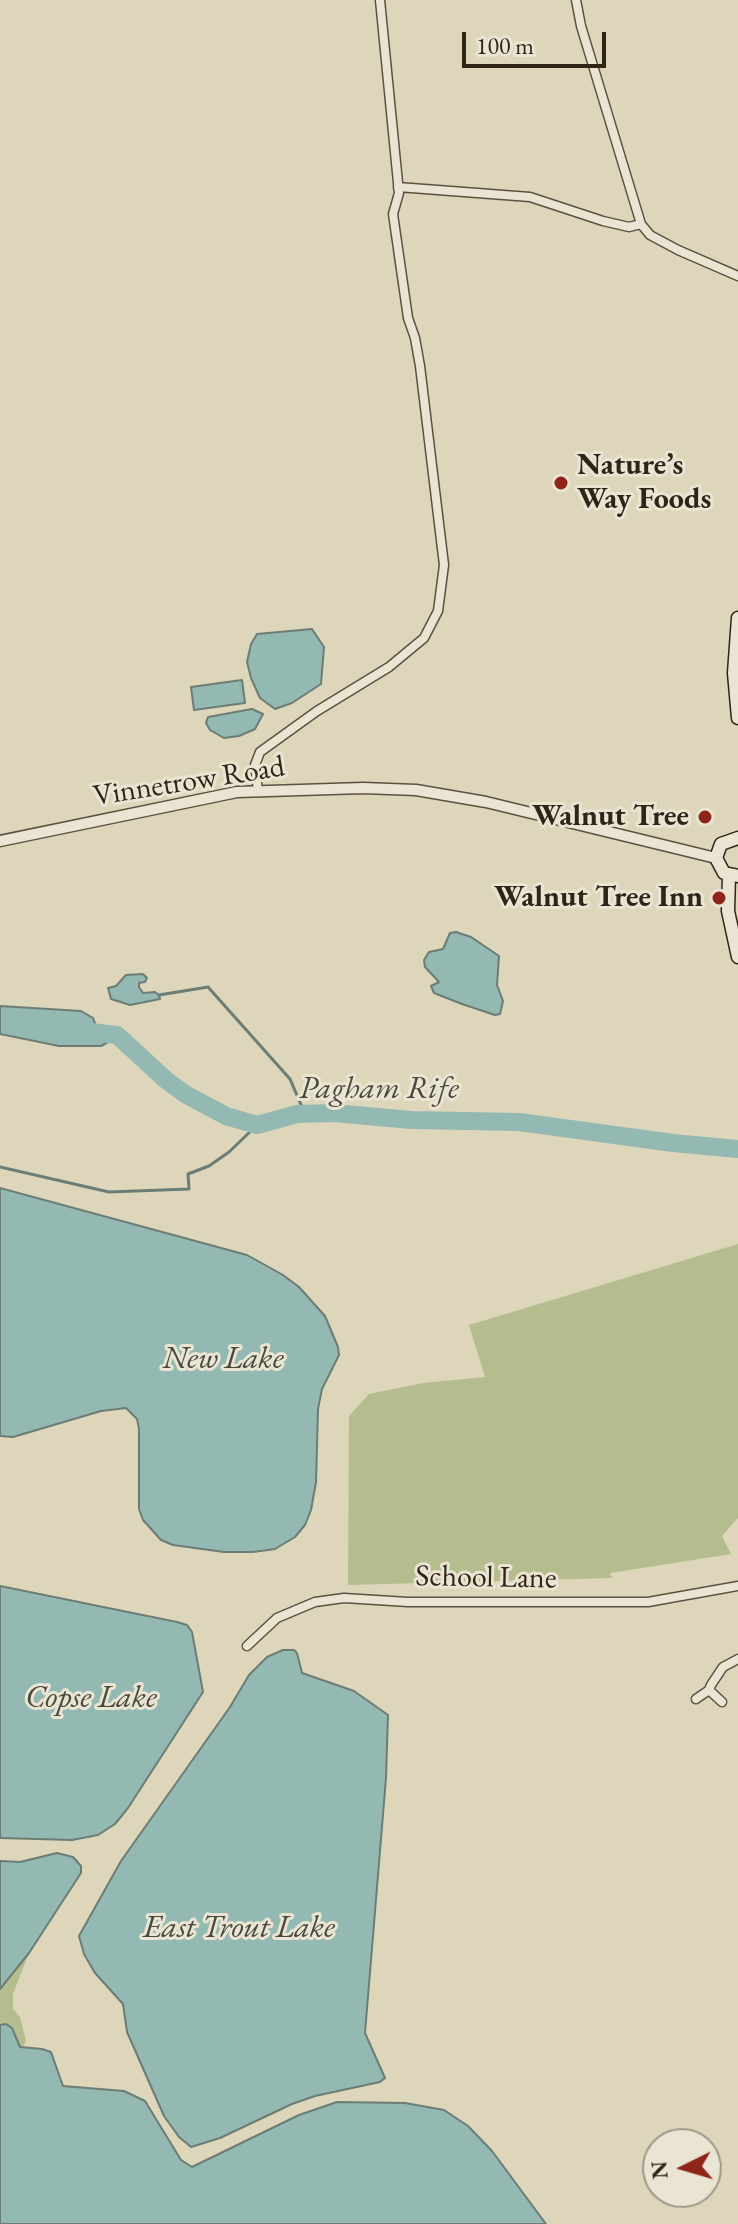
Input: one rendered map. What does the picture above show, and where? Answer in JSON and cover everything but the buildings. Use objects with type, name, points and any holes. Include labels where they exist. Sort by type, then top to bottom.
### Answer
[{"type":"main road","points":[[738,618],[734,673],[738,718]]},
{"type":"main road","points":[[738,838],[721,844],[716,858],[719,868],[734,876],[728,911],[738,957]]},
{"type":"street","points":[[258,791],[255,765],[260,752],[317,711],[389,667],[424,638],[438,611],[444,565],[420,366],[408,318],[393,214],[398,187],[380,0]]},
{"type":"street","points":[[576,0],[581,26],[641,224],[650,235],[738,276]]},
{"type":"street","points":[[398,187],[530,197],[603,221],[629,227],[641,224]]},
{"type":"street","name":"Vinnetrow Road","points":[[0,841],[213,796],[258,791],[363,788],[416,790],[486,802],[716,858]]},
{"type":"street","name":"School Lane","points":[[247,1646],[277,1618],[315,1602],[344,1598],[408,1602],[648,1602],[738,1586]]},
{"type":"street","points":[[696,1699],[709,1690],[716,1675],[738,1659]]},
{"type":"street","points":[[709,1690],[722,1702]]},
{"type":"green space","points":[[738,1244],[738,1518],[722,1536],[731,1554],[610,1573],[612,1578],[348,1585],[349,1416],[369,1394],[423,1383],[485,1377],[469,1325]]},
{"type":"green space","points":[[29,1953],[13,1994],[13,2009],[20,2017],[26,2041],[22,2048],[9,2025],[0,2025],[0,1989]]},
{"type":"water","points":[[312,629],[324,647],[321,684],[292,703],[275,709],[260,698],[251,678],[247,662],[251,644],[257,634]]},
{"type":"water","points":[[242,680],[245,703],[194,710],[191,687]]},
{"type":"water","points":[[252,709],[263,714],[255,729],[239,736],[224,738],[210,730],[206,723],[208,717]]},
{"type":"water","points":[[450,933],[471,937],[499,956],[497,985],[503,1001],[500,1014],[495,1015],[434,993],[431,986],[439,982],[425,967],[424,960],[429,952],[443,949]]},
{"type":"water","points":[[143,974],[147,978],[139,983],[139,987],[143,993],[155,992],[160,999],[130,1005],[111,999],[108,988],[116,986],[126,975]]},
{"type":"water","points":[[0,1006],[81,1011],[93,1018],[103,1033],[111,1034],[112,1040],[101,1046],[59,1046],[0,1034]]},
{"type":"water","name":"New Lake","points":[[0,1188],[247,1255],[299,1287],[325,1316],[339,1355],[322,1389],[318,1409],[316,1482],[311,1510],[305,1525],[295,1537],[275,1549],[253,1552],[224,1552],[173,1545],[161,1540],[143,1520],[139,1509],[139,1429],[137,1419],[126,1408],[101,1411],[13,1437],[0,1436]]},
{"type":"water","name":"Copse Lake","points":[[0,1586],[177,1622],[187,1625],[192,1632],[203,1692],[128,1808],[115,1824],[98,1835],[72,1840],[0,1838]]},
{"type":"water","name":"East Trout Lake","points":[[283,1650],[297,1653],[302,1673],[354,1691],[388,1715],[386,1778],[365,2033],[385,2078],[380,2082],[292,2104],[220,2138],[191,2147],[179,2137],[164,2116],[127,2032],[123,2004],[95,1973],[84,1954],[79,1936],[121,1861],[230,1707],[249,1675],[267,1657]]},
{"type":"water","points":[[57,1853],[73,1857],[81,1866],[81,1873],[29,1953],[0,1989],[0,1861],[20,1862]]},
{"type":"water","points":[[6,2024],[12,2028],[20,2047],[51,2052],[63,2086],[124,2091],[145,2101],[181,2160],[192,2167],[299,2115],[337,2102],[405,2103],[444,2110],[468,2126],[492,2151],[546,2224],[0,2224],[0,2025]]},
{"type":"waterway","points":[[159,995],[208,987],[290,1079],[305,1114]]},
{"type":"waterway","name":"Pagham Rife","points":[[82,1031],[117,1035],[185,1094],[226,1116],[257,1125],[297,1114],[334,1113],[411,1120],[519,1122],[738,1149]]},
{"type":"waterway","points":[[0,1167],[109,1192],[189,1189],[188,1174],[209,1166],[229,1152],[257,1125]]},
{"type":"place","name":"Nature’s Way Foods","points":[[561,483]]},
{"type":"place","name":"Walnut Tree","points":[[705,817]]},
{"type":"place","name":"Walnut Tree Inn","points":[[719,898]]}]
